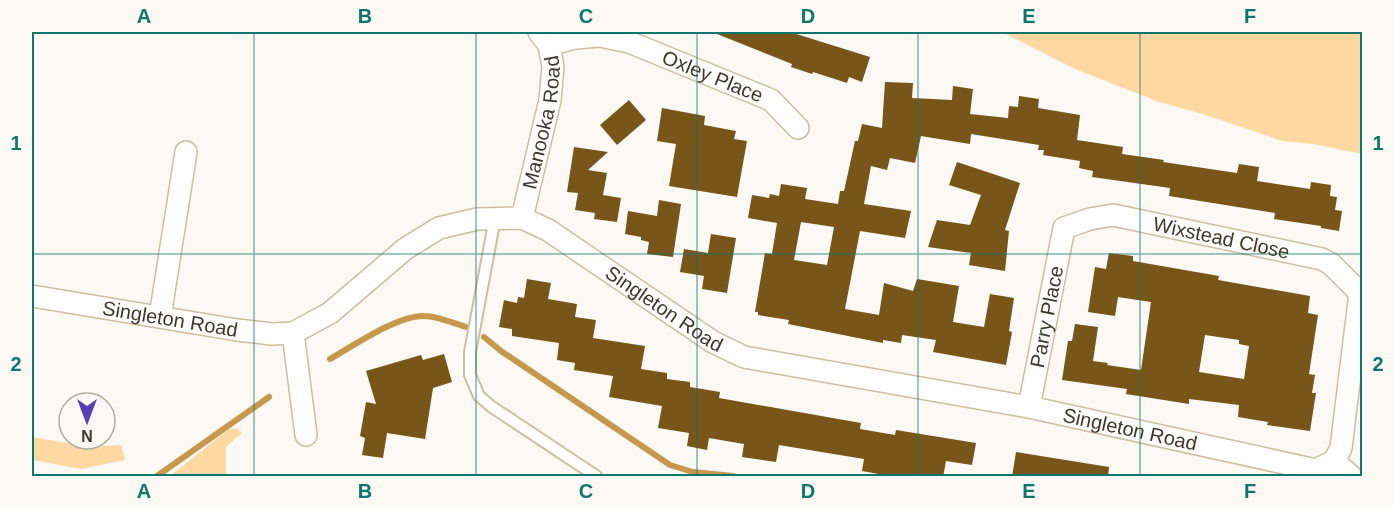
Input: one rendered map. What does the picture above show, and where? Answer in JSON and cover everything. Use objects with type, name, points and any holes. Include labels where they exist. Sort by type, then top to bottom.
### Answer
[{"type":"street","name":"Oxley Place","points":[[544,38],[600,36],[629,42],[771,100],[798,128]]},
{"type":"street","name":"Manooka Road","points":[[522,218],[550,100],[553,67],[544,38]]},
{"type":"street","points":[[160,317],[186,152]]},
{"type":"street","name":"Wixstead Close","points":[[1064,228],[1090,219],[1113,215],[1322,259],[1331,264],[1361,291]]},
{"type":"street","name":"Singleton Road","points":[[32,296],[237,330],[272,334],[293,333],[330,313],[405,249],[439,228],[477,219],[522,218],[548,230],[713,342],[744,357],[1029,407],[1294,467],[1316,470],[1334,461]]},
{"type":"street","name":"Parry Place","points":[[1029,407],[1064,228]]},
{"type":"street","points":[[1351,477],[1334,461],[1341,448],[1361,291]]},
{"type":"street","points":[[293,333],[306,435]]},
{"type":"lane","points":[[495,218],[471,352],[471,375],[479,396],[596,477]]},
{"type":"shaded area","points":[[1002,32],[1362,32],[1362,154],[1313,144],[1282,141],[1206,115],[1159,102],[1075,69]]},
{"type":"shaded area","points":[[237,428],[242,433],[226,447],[226,475],[170,476],[228,430]]},
{"type":"shaded area","points":[[32,437],[57,441],[57,451],[117,451],[117,445],[121,445],[125,460],[81,469],[32,460]]},
{"type":"building","points":[[712,32],[790,32],[870,57],[862,82],[849,77],[847,83],[791,67],[792,64]]},
{"type":"building","points":[[885,82],[913,83],[912,98],[952,100],[953,86],[973,89],[970,114],[1008,118],[1009,106],[1018,107],[1019,96],[1039,99],[1038,108],[1080,115],[1077,140],[1123,147],[1122,154],[1237,173],[1239,164],[1259,167],[1257,181],[1310,189],[1311,182],[1331,185],[1330,196],[1337,197],[1335,210],[1342,211],[1339,231],[1274,219],[1275,213],[1169,196],[1170,188],[1092,177],[1093,171],[1079,168],[1080,161],[1043,155],[1044,150],[1038,150],[1039,145],[971,134],[970,144],[921,136],[915,163],[890,158],[887,170],[871,166],[864,204],[911,211],[905,238],[860,231],[845,309],[879,315],[884,283],[913,291],[917,279],[959,286],[953,322],[984,327],[990,294],[1014,298],[1009,331],[1012,332],[1006,365],[933,352],[936,340],[902,335],[901,343],[883,340],[883,343],[788,324],[789,320],[758,315],[758,312],[755,312],[765,253],[772,254],[777,223],[748,218],[752,195],[769,198],[770,194],[779,196],[781,184],[807,188],[805,199],[838,204],[840,191],[844,191],[855,141],[858,141],[862,124],[882,128]],"holes":[[[801,222],[834,227],[827,265],[794,260]]]},
{"type":"building","points":[[629,100],[646,120],[617,145],[600,125]]},
{"type":"building","points":[[662,108],[705,116],[704,125],[736,131],[734,139],[747,141],[737,197],[669,186],[676,144],[657,141]]},
{"type":"building","points":[[574,147],[608,152],[588,170],[607,173],[603,195],[621,198],[617,222],[594,219],[595,213],[575,210],[578,193],[567,192]]},
{"type":"building","points":[[957,162],[1020,183],[1005,230],[1009,231],[1005,271],[969,265],[971,253],[928,247],[937,220],[970,225],[981,195],[949,185]]},
{"type":"building","points":[[659,200],[681,204],[673,257],[647,254],[649,242],[641,240],[641,237],[625,234],[628,211],[657,216]]},
{"type":"building","points":[[711,234],[736,238],[727,293],[702,289],[704,276],[680,272],[684,249],[708,253]]},
{"type":"building","points":[[1109,253],[1133,256],[1133,261],[1219,276],[1218,280],[1310,296],[1308,313],[1318,315],[1309,374],[1315,375],[1312,393],[1316,393],[1310,431],[1267,425],[1268,422],[1238,417],[1239,405],[1189,399],[1189,404],[1126,394],[1127,389],[1062,380],[1068,341],[1072,341],[1075,324],[1098,327],[1093,361],[1141,370],[1151,302],[1118,297],[1115,316],[1088,312],[1095,267],[1106,269]],"holes":[[[1205,335],[1239,340],[1239,344],[1249,346],[1244,379],[1199,372]]]},
{"type":"building","points":[[527,279],[551,283],[548,299],[577,304],[575,317],[596,320],[593,338],[645,346],[641,369],[667,373],[667,379],[690,382],[690,387],[720,392],[719,398],[861,423],[860,429],[895,435],[896,430],[976,443],[972,465],[946,461],[943,477],[895,477],[862,471],[864,459],[779,445],[776,462],[742,457],[744,444],[709,438],[707,450],[687,446],[689,433],[658,428],[662,406],[609,397],[613,376],[574,370],[575,363],[557,360],[559,343],[512,336],[512,329],[499,327],[504,300],[517,303],[518,297],[524,298]]},
{"type":"building","points":[[444,354],[452,382],[433,388],[425,439],[387,433],[383,458],[362,455],[365,438],[360,436],[366,402],[376,404],[366,371],[421,355],[423,360]]},
{"type":"building","points":[[1016,452],[1109,467],[1108,477],[1012,477]]},
{"type":"waterway","points":[[330,359],[376,332],[413,317],[434,317],[466,327]]},
{"type":"waterway","points":[[484,337],[501,351],[670,465],[693,472],[733,476]]},
{"type":"waterway","points":[[157,476],[269,397]]}]
